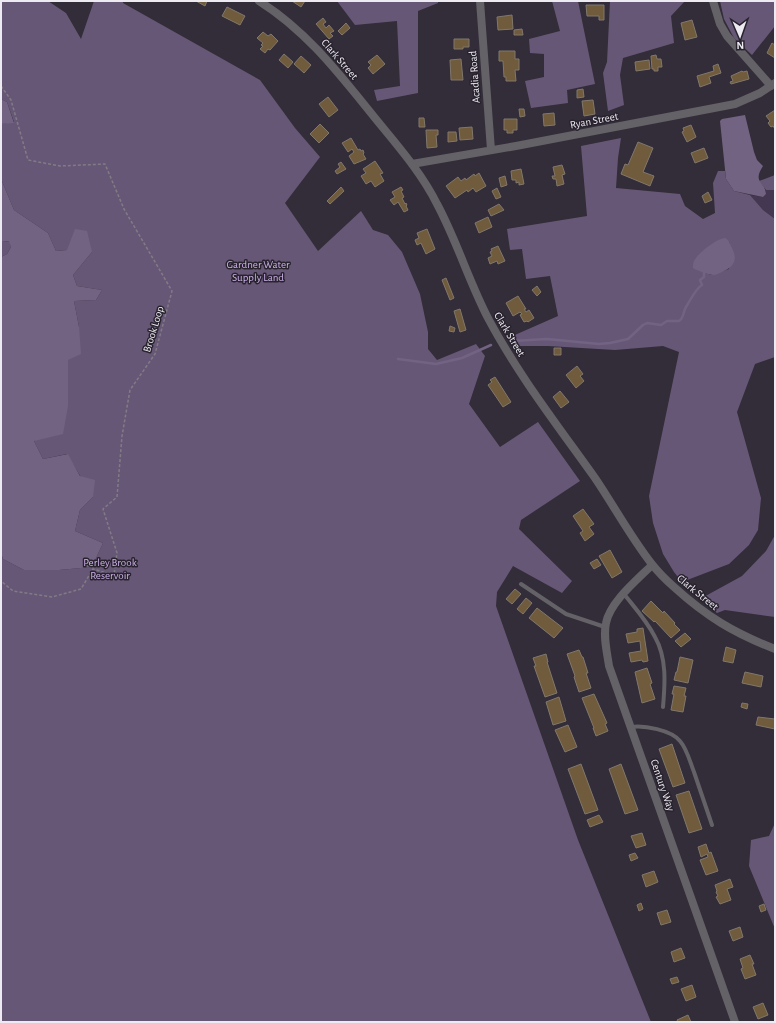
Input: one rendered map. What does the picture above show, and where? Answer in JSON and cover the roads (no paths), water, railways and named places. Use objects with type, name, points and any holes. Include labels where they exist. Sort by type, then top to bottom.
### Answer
[{"type":"street","name":"Clark Street","points":[[260,1],[289,22],[322,54],[412,164],[428,186],[440,210],[477,297],[498,336],[538,400],[596,480],[623,524],[652,565],[682,595],[715,620],[743,636],[775,648]]},
{"type":"street","name":"Acadia Road","points":[[480,1],[491,150]]},
{"type":"street","points":[[713,1],[720,24],[726,36],[773,84]]},
{"type":"street","name":"Ryan Street","points":[[412,164],[735,104],[760,94],[773,84]]},
{"type":"street","name":"Century Way","points":[[652,565],[624,594],[611,610],[606,621],[605,627],[609,666],[735,1022]]},
{"type":"lane","points":[[521,584],[566,614],[605,627]]},
{"type":"lane","points":[[624,594],[646,622],[656,638],[662,655],[665,681],[663,707]]},
{"type":"lane","points":[[631,727],[640,726],[666,732],[675,736],[681,742],[688,755],[712,825]]},
{"type":"waterway","points":[[513,341],[547,339],[599,344],[610,343],[628,339],[647,323],[661,325],[667,321],[679,321],[682,318],[693,295],[702,285],[700,280],[704,277],[704,270]]},
{"type":"waterway","points":[[398,359],[436,364],[462,358],[491,345]]},
{"type":"park label","name":"Gardner Water Supply Land","points":[[258,270]]},
{"type":"park label","name":"Perley Brook Reservoir","points":[[110,568]]}]
